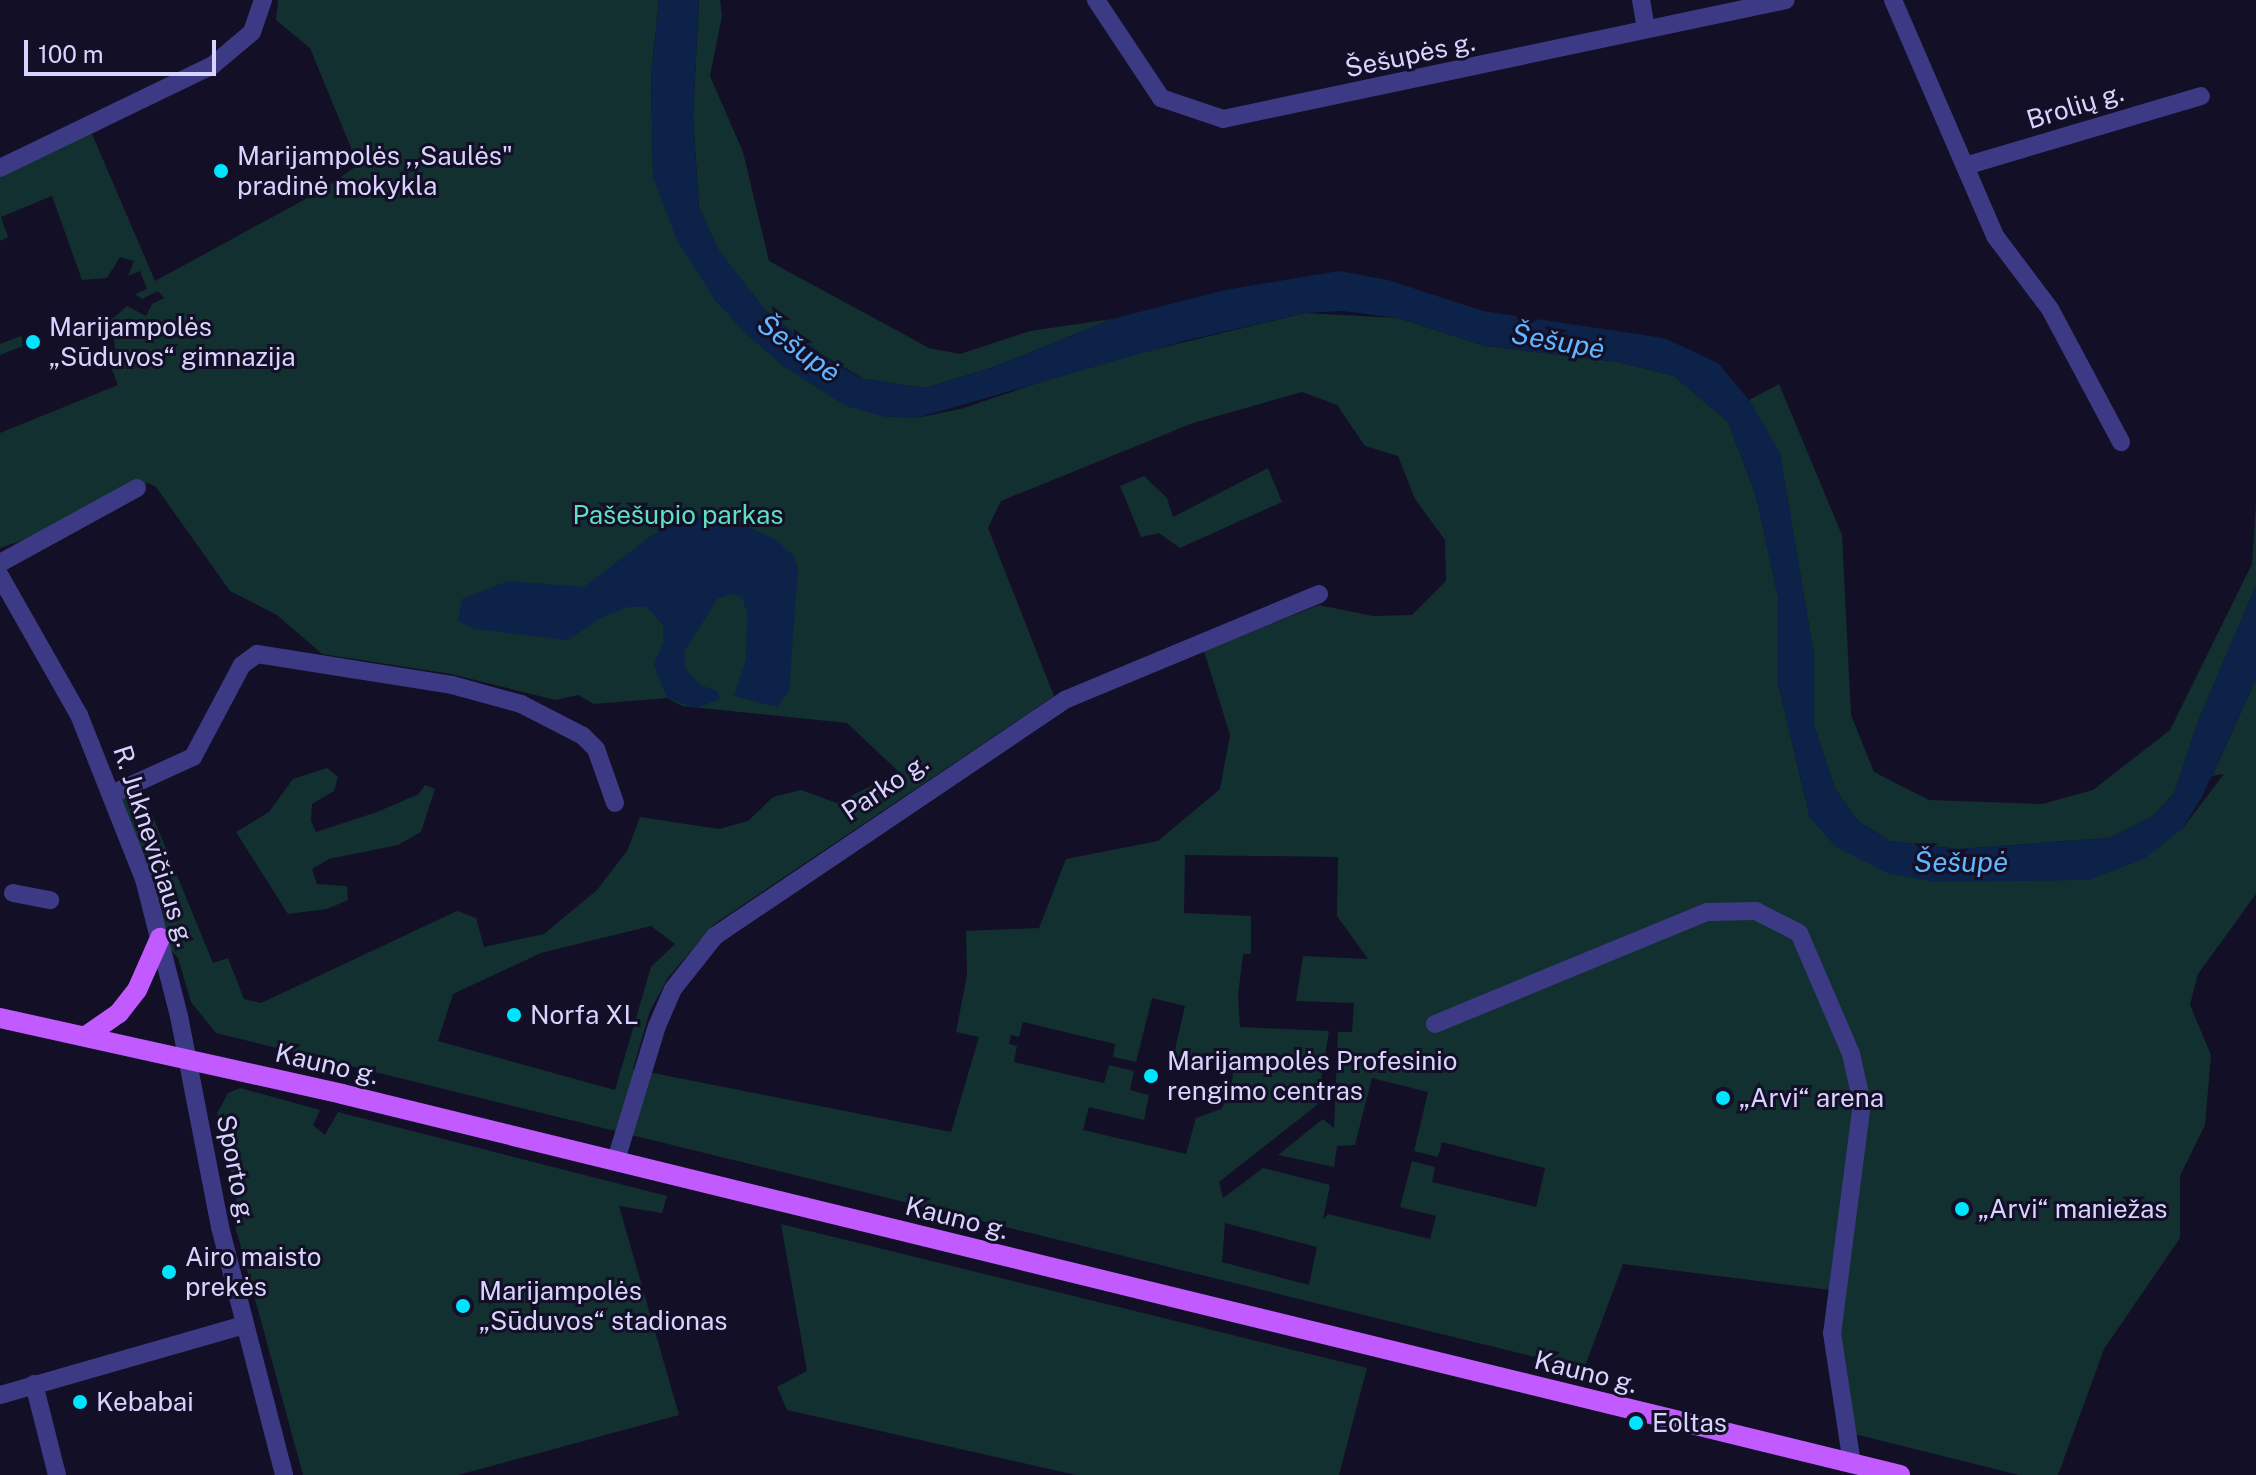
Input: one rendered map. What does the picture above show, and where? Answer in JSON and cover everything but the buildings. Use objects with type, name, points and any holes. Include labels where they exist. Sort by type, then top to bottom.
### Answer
[{"type":"main road","points":[[86,1036],[119,1013],[137,990],[160,938]]},
{"type":"main road","name":"Kauno g.","points":[[0,1018],[188,1058],[616,1160],[1900,1475]]},
{"type":"street","points":[[0,168],[213,65],[252,32],[263,0]]},
{"type":"street","name":"Šešupės g.","points":[[1096,0],[1161,98],[1223,119],[1413,83],[1786,0]]},
{"type":"street","points":[[1641,0],[1646,29]]},
{"type":"street","points":[[1893,0],[1995,236],[2050,309],[2121,442]]},
{"type":"street","name":"Brolių g.","points":[[1965,166],[2201,96]]},
{"type":"street","points":[[0,563],[137,488]]},
{"type":"street","name":"R. Juknevičiaus g.","points":[[0,576],[66,688],[114,793],[160,938],[188,1058]]},
{"type":"street","name":"Parko g.","points":[[616,1160],[657,1026],[681,978],[715,936],[1067,699],[1319,594]]},
{"type":"street","points":[[114,793],[193,757],[242,665],[257,654],[452,685],[521,704],[583,736],[596,749],[615,803]]},
{"type":"street","points":[[13,893],[50,900]]},
{"type":"street","points":[[1435,1024],[1707,912],[1756,911],[1799,933],[1851,1054],[1862,1103],[1832,1333],[1852,1463]]},
{"type":"street","name":"Sporto g.","points":[[188,1058],[244,1325],[284,1475]]},
{"type":"street","points":[[0,1395],[244,1325]]},
{"type":"street","points":[[34,1384],[57,1475]]},
{"type":"green space","name":"Pašešupio parkas","points":[[278,0],[659,0],[651,76],[653,177],[715,300],[783,366],[882,416],[917,418],[960,409],[1098,363],[1305,313],[1398,318],[1485,346],[1618,362],[1674,376],[1728,422],[1756,496],[1778,596],[1778,683],[1810,818],[2007,879],[2088,880],[2182,829],[2224,774],[2212,776],[2256,679],[2256,894],[2198,974],[2190,1005],[2211,1055],[2205,1125],[2180,1176],[2180,1238],[2104,1349],[2058,1475],[2019,1475],[1846,1432],[1837,1291],[1623,1264],[1584,1369],[216,1033],[191,1002],[178,958],[160,938],[114,793],[139,783],[213,963],[228,958],[244,999],[261,1003],[457,911],[476,918],[484,947],[544,934],[597,890],[627,851],[640,817],[719,829],[748,821],[773,797],[801,790],[837,803],[899,772],[847,723],[682,706],[667,698],[594,704],[578,695],[555,700],[451,674],[322,654],[277,615],[230,591],[156,487],[148,483],[70,524],[0,548],[0,433],[118,385],[109,362],[116,354],[111,320],[127,306],[146,316],[152,304],[164,298],[158,291],[142,299],[135,294],[147,289],[140,271],[128,276],[134,261],[120,257],[107,278],[82,280],[52,196],[1,217],[8,237],[0,241],[0,168],[134,112],[92,134],[155,281],[324,189],[358,165],[310,48],[276,20]],"holes":[[[1302,392],[1337,405],[1365,446],[1398,456],[1415,499],[1445,540],[1446,581],[1412,615],[1373,616],[1319,605],[1204,651],[1230,735],[1220,789],[1158,841],[1066,859],[1039,928],[966,931],[967,975],[956,1032],[979,1037],[951,1132],[633,1069],[650,1011],[668,978],[713,925],[1054,696],[988,528],[1001,501],[1193,423]],[[1185,855],[1338,857],[1337,916],[1368,959],[1303,956],[1296,1001],[1354,1003],[1352,1032],[1338,1032],[1334,1128],[1323,1119],[1278,1155],[1334,1167],[1337,1146],[1355,1145],[1372,1078],[1428,1092],[1414,1151],[1438,1157],[1442,1142],[1545,1168],[1536,1207],[1432,1182],[1435,1167],[1412,1161],[1400,1207],[1436,1216],[1430,1239],[1328,1214],[1323,1220],[1330,1185],[1263,1168],[1223,1198],[1219,1182],[1317,1105],[1329,1031],[1240,1027],[1238,996],[1243,954],[1251,954],[1251,916],[1184,913]],[[651,926],[675,944],[651,967],[615,1090],[438,1041],[453,994],[541,953]],[[1152,998],[1185,1006],[1173,1058],[1190,1063],[1193,1052],[1234,1065],[1230,1095],[1221,1109],[1196,1118],[1186,1154],[1083,1130],[1089,1107],[1144,1120],[1149,1095],[1130,1090],[1134,1071],[1109,1065],[1104,1083],[1014,1062],[1017,1046],[1009,1044],[1011,1035],[1019,1037],[1023,1022],[1115,1044],[1113,1057],[1136,1062]],[[1225,1223],[1317,1247],[1309,1285],[1222,1262]]]},
{"type":"green space","points":[[699,0],[720,0],[722,16],[710,76],[743,152],[769,261],[929,348],[960,354],[1030,331],[1112,319],[991,368],[925,388],[864,379],[804,344],[765,310],[718,250],[699,207],[693,117]]},
{"type":"green space","points":[[21,336],[25,345],[0,355],[0,344]]},
{"type":"green space","points":[[1779,384],[1842,535],[1851,715],[1874,772],[1929,800],[2042,804],[2093,790],[2170,730],[2252,564],[2256,502],[2256,586],[2197,724],[2175,792],[2153,816],[2109,838],[1958,849],[1890,841],[1858,821],[1835,789],[1814,725],[1814,655],[1780,454],[1749,400]]},
{"type":"green space","points":[[1268,468],[1282,502],[1180,548],[1159,533],[1141,537],[1120,486],[1144,476],[1167,498],[1173,517]]},
{"type":"green space","points":[[327,768],[338,777],[334,791],[312,804],[311,821],[316,832],[419,794],[425,785],[435,789],[421,832],[398,845],[329,859],[312,869],[317,884],[347,886],[348,900],[327,909],[288,914],[236,832],[269,812],[293,779]]},
{"type":"green space","name":"Marijampolės „Sūduvos“ stadionas","points":[[240,1088],[320,1110],[313,1125],[325,1135],[338,1112],[667,1196],[662,1213],[619,1206],[679,1415],[458,1475],[303,1475],[234,1222],[237,1196],[217,1114],[228,1093]]},
{"type":"green space","points":[[781,1224],[1367,1368],[1339,1475],[1076,1475],[787,1410],[777,1387],[807,1371]]},
{"type":"water","name":"Šešupė","points":[[659,0],[699,0],[693,117],[699,207],[718,249],[765,310],[835,364],[864,379],[925,388],[991,368],[1112,319],[1225,290],[1339,271],[1388,280],[1483,311],[1664,338],[1718,363],[1749,400],[1780,453],[1814,655],[1814,725],[1835,789],[1858,821],[1890,841],[1958,849],[2109,838],[2153,816],[2175,792],[2197,724],[2256,586],[2256,679],[2202,797],[2182,829],[2144,859],[2088,880],[1934,882],[1887,873],[1836,847],[1810,818],[1778,683],[1778,596],[1756,496],[1728,422],[1674,376],[1618,362],[1485,346],[1398,318],[1343,311],[1305,313],[1184,341],[917,418],[882,416],[846,406],[783,366],[745,333],[715,300],[677,240],[653,177],[651,76]]},
{"type":"water","points":[[699,516],[729,518],[776,540],[794,556],[798,569],[789,691],[777,707],[734,696],[746,659],[747,612],[742,598],[734,594],[718,598],[684,652],[686,669],[700,685],[717,691],[720,699],[696,708],[667,698],[654,665],[663,643],[663,625],[647,607],[629,607],[602,617],[568,640],[475,629],[458,621],[462,599],[508,581],[584,587],[648,538],[678,520]]},
{"type":"place","name":"Marijampolės ,,Saulės\" pradinė mokykla","points":[[221,171]]},
{"type":"place","name":"Marijampolės „Sūduvos“ gimnazija","points":[[33,342]]},
{"type":"place","name":"Norfa XL","points":[[514,1015]]},
{"type":"place","name":"Marijampolės Profesinio rengimo centras","points":[[1151,1076]]},
{"type":"place","name":"„Arvi“ arena","points":[[1723,1098]]},
{"type":"place","name":"„Arvi“ maniežas","points":[[1962,1209]]},
{"type":"place","name":"Airo maisto prekės","points":[[169,1272]]},
{"type":"place","name":"Marijampolės „Sūduvos“ stadionas","points":[[463,1306]]},
{"type":"place","name":"Kebabai","points":[[80,1402]]},
{"type":"place","name":"Eoltas","points":[[1636,1423]]}]
